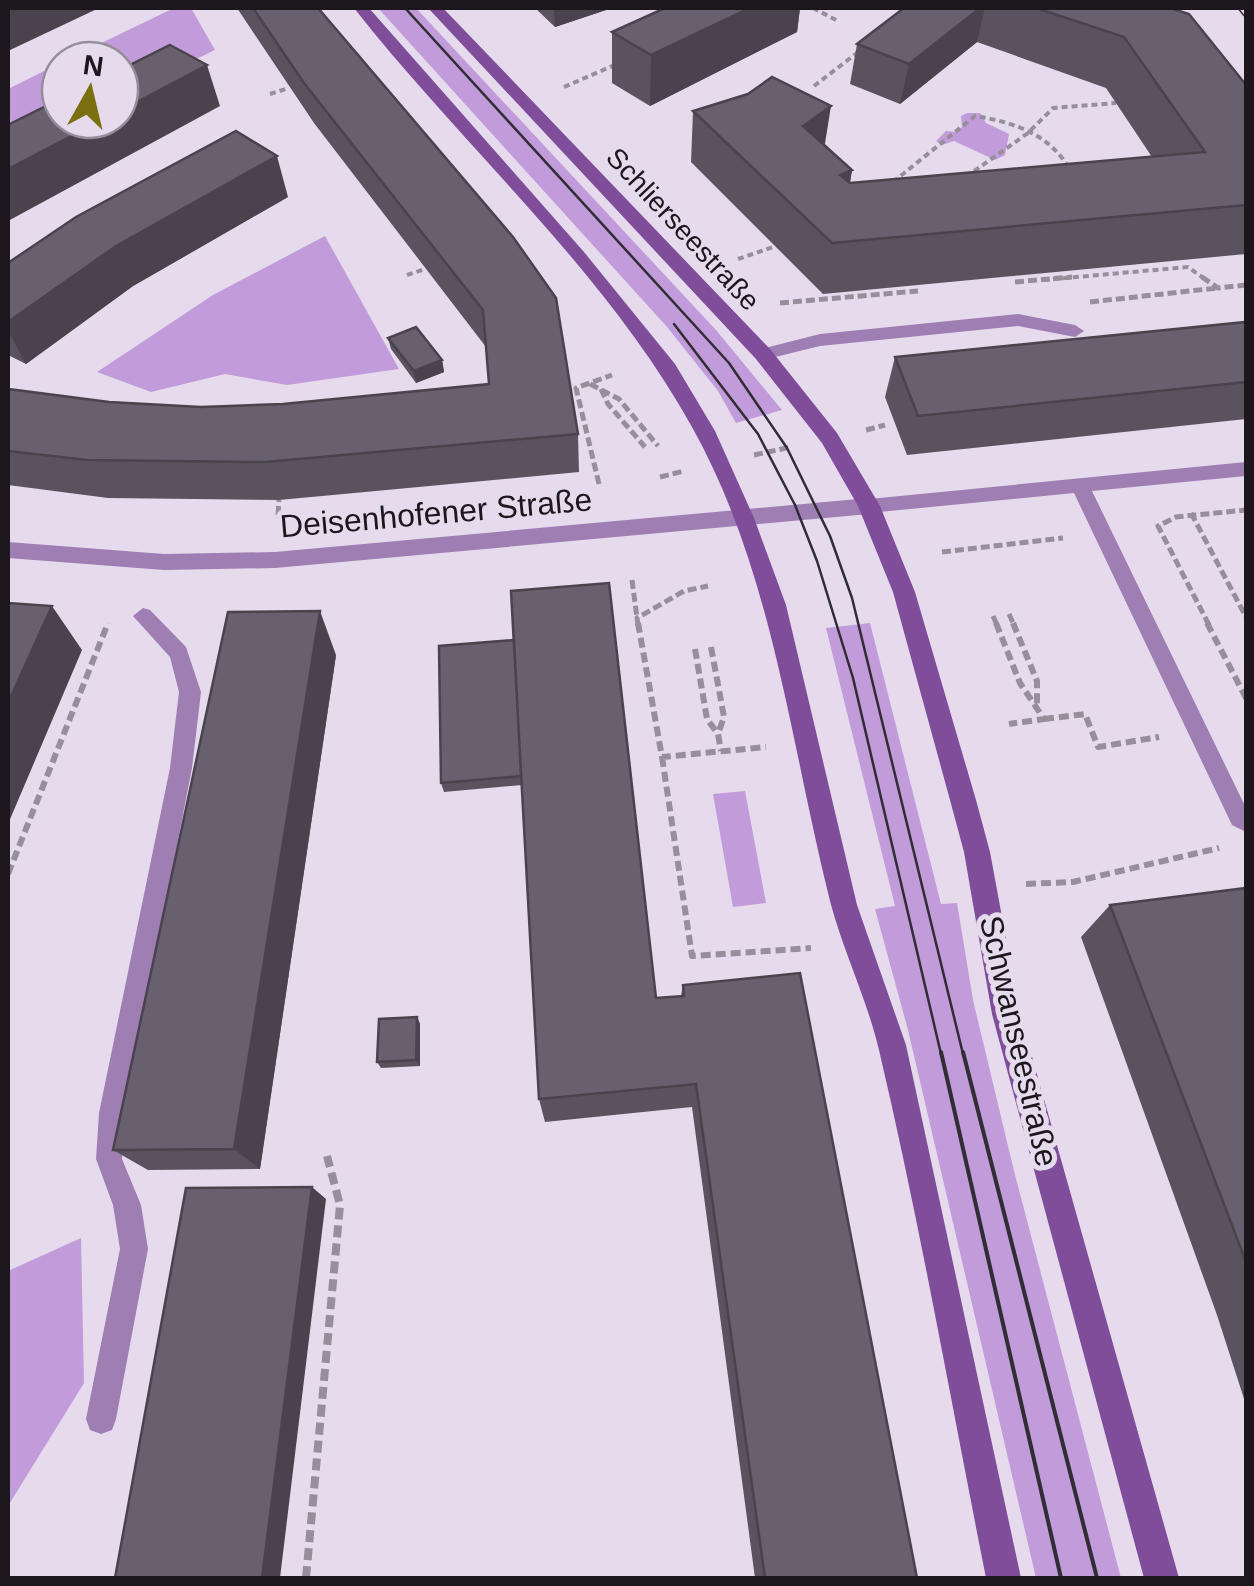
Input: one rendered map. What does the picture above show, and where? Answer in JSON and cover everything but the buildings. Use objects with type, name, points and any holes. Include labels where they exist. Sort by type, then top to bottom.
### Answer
[{"type":"main road","points":[[361,8],[578,256],[668,369],[720,463],[743,518],[776,605],[844,905],[892,1045],[1004,1578]]},
{"type":"main road","name":"Schlierseestraße","points":[[435,8],[763,354],[830,438],[869,506]]},
{"type":"main road","name":"Schwanseestraße","points":[[869,506],[904,592],[977,852],[1006,1014],[1162,1578]]},
{"type":"street","name":"Deisenhofener Straße","points":[[8,550],[164,562],[275,560],[869,506]]},
{"type":"lane","points":[[763,354],[820,340],[1018,320],[1075,331]]},
{"type":"lane","points":[[869,506],[1246,470]]},
{"type":"lane","points":[[1080,485],[1240,818],[1246,822]]},
{"type":"lane","points":[[101,1419],[134,1249],[127,1205],[109,1159],[112,1113],[181,768],[190,692],[179,652],[143,616]]},
{"type":"path","points":[[813,8],[838,21]]},
{"type":"path","points":[[814,86],[868,45]]},
{"type":"path","points":[[564,87],[625,61]]},
{"type":"path","points":[[270,94],[289,88]]},
{"type":"path","points":[[962,180],[1028,133],[1053,108],[1116,103]]},
{"type":"path","points":[[891,200],[893,181],[975,116],[1000,118],[1054,146],[1066,160],[1074,181]]},
{"type":"path","points":[[738,259],[776,246]]},
{"type":"path","points":[[407,276],[425,269]]},
{"type":"path","points":[[1075,331],[1079,303],[1218,288]]},
{"type":"path","points":[[599,484],[576,388],[612,375]]},
{"type":"path","points":[[590,384],[620,399],[658,446]]},
{"type":"path","points":[[601,389],[608,404],[645,448]]},
{"type":"path","points":[[660,477],[885,426]]},
{"type":"path","points":[[1171,476],[1246,616]]},
{"type":"path","points":[[278,515],[279,500]]},
{"type":"path","points":[[942,552],[1158,526],[1176,517],[1246,510]]},
{"type":"path","points":[[1158,526],[1246,698]]},
{"type":"path","points":[[632,580],[692,956],[810,948]]},
{"type":"path","points":[[636,618],[684,591],[708,586]]},
{"type":"path","points":[[1009,614],[1037,681],[1038,706]]},
{"type":"path","points":[[8,874],[110,616]]},
{"type":"path","points":[[994,616],[1020,683],[1044,720]]},
{"type":"path","points":[[711,647],[724,717],[718,734]]},
{"type":"path","points":[[695,649],[706,719],[718,734],[721,751]]},
{"type":"path","points":[[1009,724],[1086,714],[1098,746],[1198,730]]},
{"type":"path","points":[[662,757],[766,747]]},
{"type":"path","points":[[1058,883],[1227,846]]},
{"type":"path","points":[[306,1578],[340,1204],[327,1156]]},
{"type":"shaded area","points":[[174,8],[191,8],[215,50],[140,86],[140,40],[108,40]]},
{"type":"shaded area","points":[[378,8],[416,8],[716,330],[782,410],[736,423],[718,391],[668,328]]},
{"type":"shaded area","points":[[40,73],[40,132],[8,151],[8,89]]},
{"type":"shaded area","points":[[980,113],[986,123],[1009,134],[1005,155],[995,160],[954,141],[942,145],[936,141],[946,131],[956,132],[962,127],[961,116]]},
{"type":"shaded area","points":[[325,236],[399,369],[287,385],[225,374],[151,392],[97,372],[213,295]]},
{"type":"shaded area","points":[[870,623],[941,904],[957,903],[973,1000],[1014,1171],[1121,1578],[1036,1578],[908,1030],[875,909],[895,906],[826,628]]},
{"type":"shaded area","points":[[745,791],[766,903],[733,907],[713,794]]},
{"type":"shaded area","points":[[81,1238],[84,1383],[8,1506],[8,1271]]},
{"type":"tram line","points":[[405,8],[729,363],[787,448],[830,536],[852,598],[963,1054]]},
{"type":"tram line","points":[[674,324],[758,434],[795,505],[817,561],[853,678],[941,1054]]},
{"type":"tram line","points":[[941,1052],[1061,1578]]},
{"type":"tram line","points":[[963,1052],[1097,1578]]},
{"type":"railway","points":[[1242,8],[1246,13]]}]
